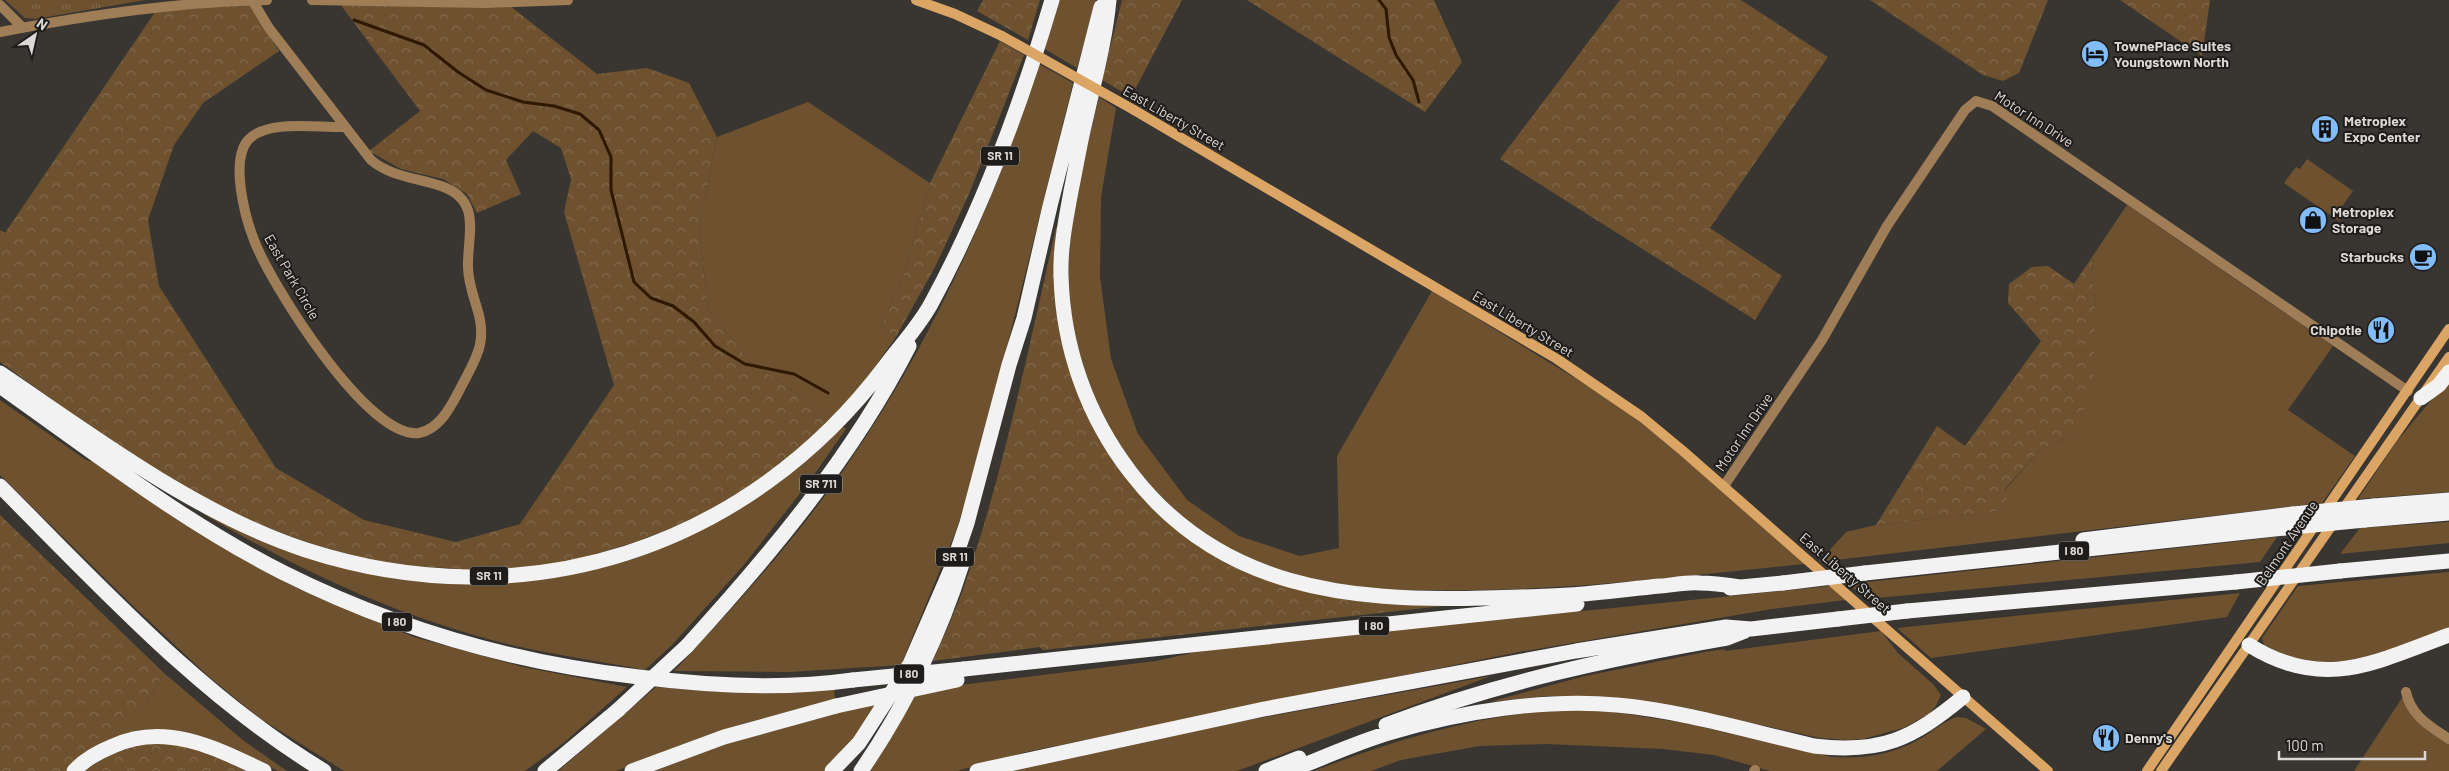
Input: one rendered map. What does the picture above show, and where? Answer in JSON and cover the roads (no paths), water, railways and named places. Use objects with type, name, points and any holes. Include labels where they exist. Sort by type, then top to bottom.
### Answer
[{"type":"highway","name":"SR 11","points":[[0,373],[154,476],[188,496],[265,534],[312,552],[393,571],[450,576],[497,576],[555,570],[622,555],[693,527],[753,494],[817,443],[866,392],[931,305],[978,213],[1016,115],[1052,0]]},
{"type":"highway","name":"SR 11","points":[[832,771],[859,743],[910,664],[938,600],[967,523],[1009,365],[1024,318],[1076,100],[1103,0]]},
{"type":"highway","points":[[1110,0],[1105,41],[1085,120],[1065,226],[1061,265],[1063,304],[1068,342],[1094,415],[1120,458],[1158,503],[1196,535],[1238,561],[1281,578],[1339,592],[1384,597],[1446,599],[1565,595],[1698,583],[1740,587]]},
{"type":"highway","name":"SR 711","points":[[545,771],[618,710],[687,646],[758,566],[828,475],[876,403],[931,305]]},
{"type":"highway","points":[[861,771],[886,733],[910,687],[954,590],[979,511],[1018,365],[1024,318]]},
{"type":"highway","points":[[2414,394],[2439,385],[2449,372]]},
{"type":"highway","name":"I 80","points":[[0,386],[127,476],[214,533],[308,584],[349,603],[419,630],[531,661],[613,676],[742,685],[815,685],[853,680],[961,674],[1119,653],[2284,528],[2449,513]]},
{"type":"highway","points":[[0,486],[150,633],[208,686],[272,736],[324,771]]},
{"type":"highway","points":[[0,498],[188,680],[260,738],[310,771]]},
{"type":"highway","points":[[1907,569],[1952,556],[2293,514],[2449,500]]},
{"type":"highway","points":[[977,771],[1264,709],[1576,651],[1726,627],[1751,629],[1908,611],[2449,561]]},
{"type":"highway","points":[[1266,771],[1404,718],[1505,685],[1577,667],[1727,638],[1751,629]]},
{"type":"highway","points":[[2244,641],[2271,659],[2296,666],[2328,670],[2368,664],[2449,635]]},
{"type":"highway","points":[[632,771],[724,737],[961,674]]},
{"type":"highway","points":[[1290,771],[1392,732],[1476,714],[1560,704],[1616,704],[1652,709],[1814,746],[1841,749],[1867,748],[1909,735],[1963,697]]},
{"type":"highway","points":[[74,771],[84,761],[117,744],[130,739],[159,736],[194,741],[211,746],[264,771]]},
{"type":"street","points":[[0,32],[159,7],[226,0],[267,0]]},
{"type":"street","points":[[252,0],[270,28],[344,127]]},
{"type":"street","points":[[312,0],[485,3],[568,0]]},
{"type":"street","name":"East Liberty Street","points":[[916,0],[955,14],[1002,36],[1134,110],[1585,377],[1642,416],[1847,592],[2048,771]]},
{"type":"street","points":[[0,5],[23,28]]},
{"type":"street","name":"Motor Inn Drive","points":[[1724,486],[1822,340],[1892,218],[1965,110],[1976,101],[1992,106],[2414,394]]},
{"type":"street","name":"East Park Circle","points":[[344,127],[376,164],[392,172],[443,186],[453,192],[466,207],[472,222],[468,270],[483,332],[478,354],[440,421],[434,427],[417,433],[403,431],[395,427],[374,411],[336,372],[321,353],[263,260],[254,241],[242,198],[239,162],[244,146],[256,134],[273,128],[344,127]]},
{"type":"street","name":"Belmont Avenue","points":[[2161,771],[2244,641],[2414,394],[2449,330]]},
{"type":"street","name":"Belmont Avenue","points":[[2147,771],[2244,641],[2414,394],[2449,357]]},
{"type":"street","points":[[2406,692],[2409,706],[2420,718],[2449,739]]},
{"type":"waterway","points":[[1379,0],[1386,9],[1389,37],[1396,55],[1413,80],[1419,102]]},
{"type":"waterway","points":[[354,20],[424,45],[458,72],[486,90],[523,102],[554,106],[580,114],[599,130],[611,157],[611,190],[634,282],[651,298],[673,306],[694,322],[715,346],[745,364],[794,374],[828,393]]},
{"type":"place","name":"TownePlace Suites Youngstown North","points":[[2095,54]]},
{"type":"place","name":"Metroplex Expo Center","points":[[2325,129]]},
{"type":"place","name":"Metroplex Storage","points":[[2313,220]]},
{"type":"place","name":"Starbucks","points":[[2423,257]]},
{"type":"place","name":"Chipotle","points":[[2381,330]]},
{"type":"place","name":"Denny's","points":[[2106,738]]}]
